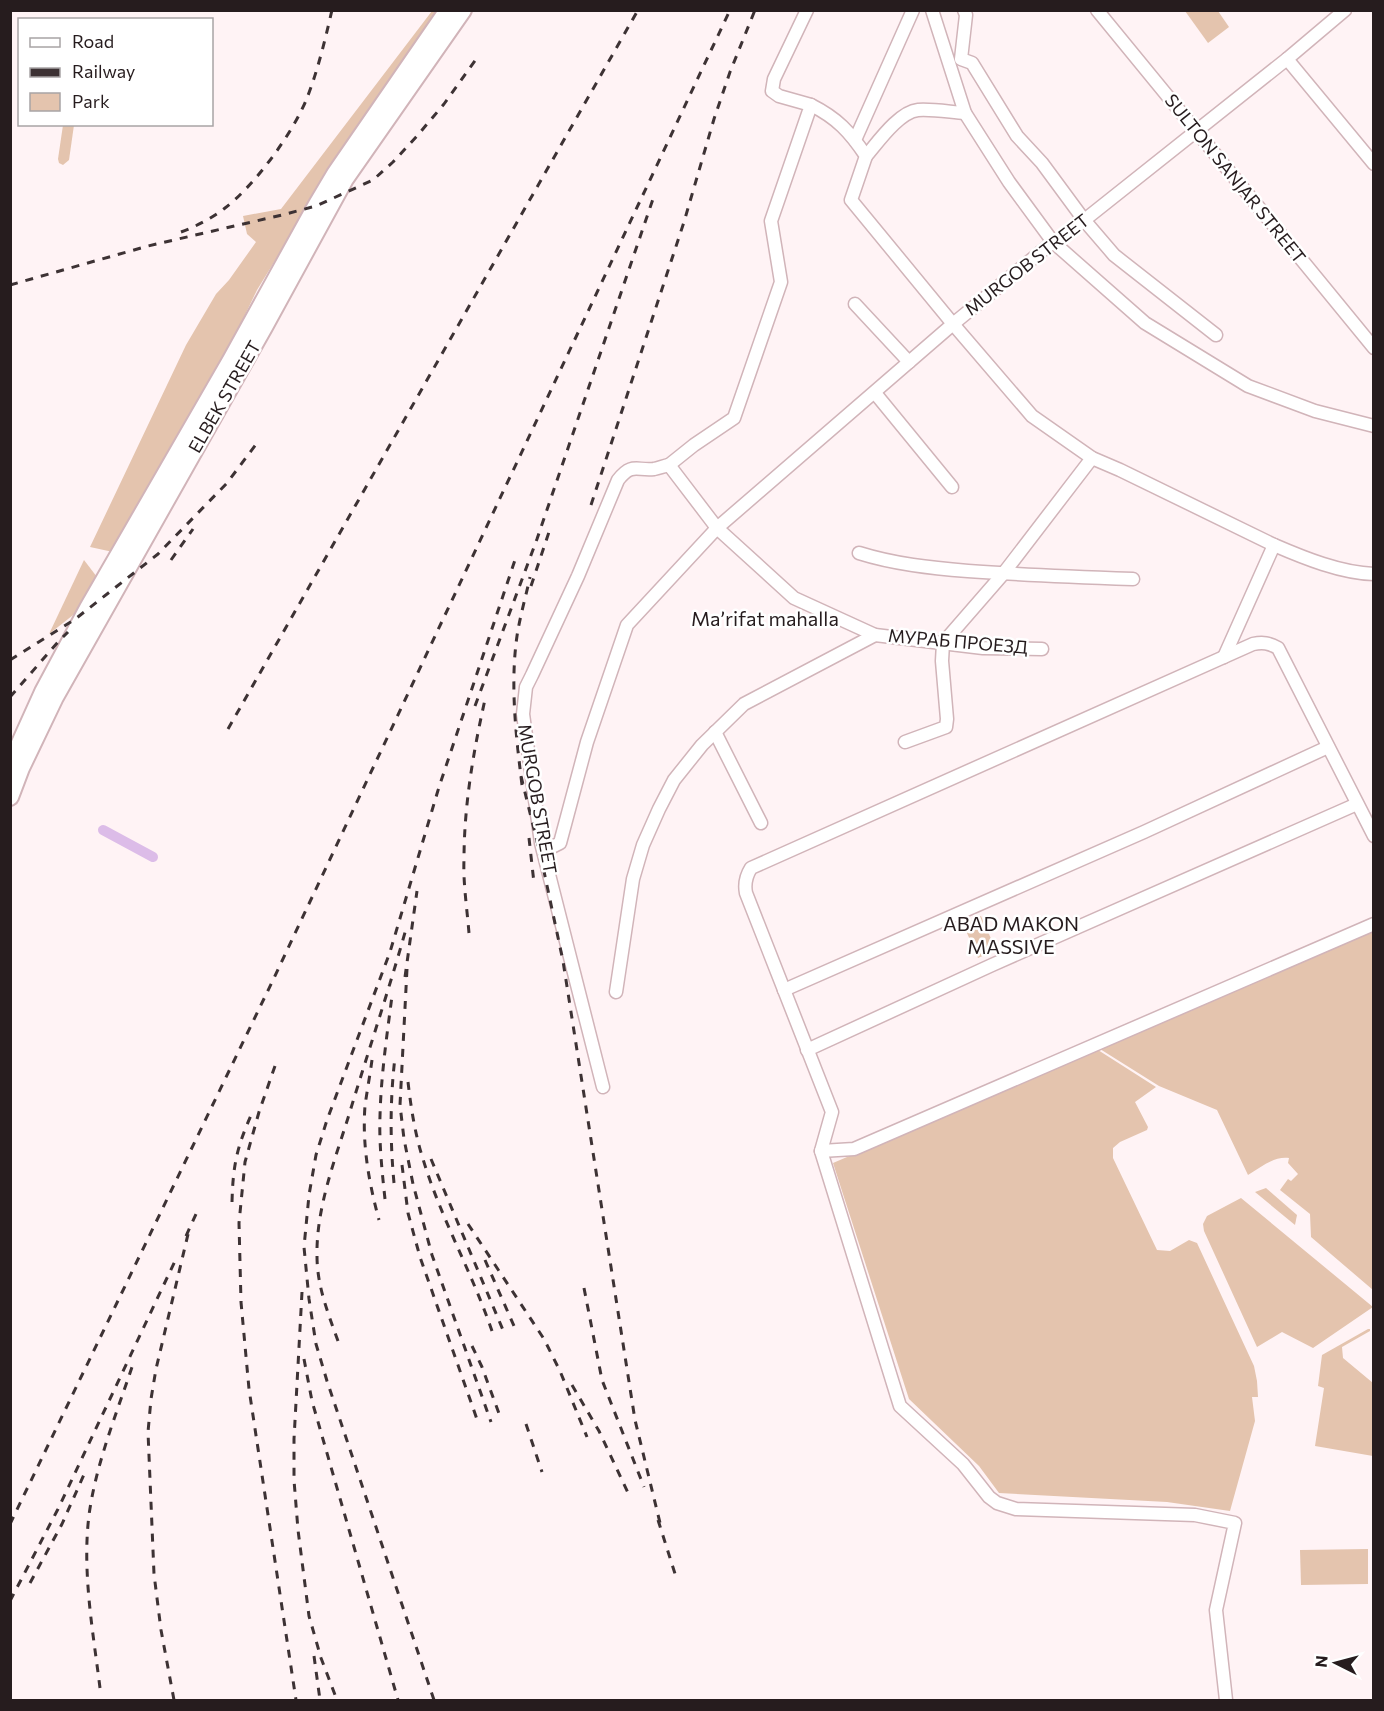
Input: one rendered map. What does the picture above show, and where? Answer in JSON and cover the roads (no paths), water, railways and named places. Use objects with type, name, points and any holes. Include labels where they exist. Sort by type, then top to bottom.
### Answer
[{"type":"main road","name":"ELBEK STREET","points":[[10,765],[43,692],[88,608],[231,360],[316,206],[335,174],[447,10]]},
{"type":"main road","name":"ELBEK STREET","points":[[10,797],[21,768],[55,697],[259,337],[345,179],[463,10]]},
{"type":"street","points":[[807,10],[774,79],[772,91],[779,96],[811,105],[832,116],[855,140],[866,156]]},
{"type":"street","points":[[855,140],[913,10]]},
{"type":"street","points":[[932,10],[965,113],[1009,182],[1053,242],[1145,323],[1248,386],[1315,411],[1374,426]]},
{"type":"street","points":[[964,10],[966,15],[961,59],[972,63],[1017,136],[1042,163],[1084,220],[1114,255],[1216,335]]},
{"type":"street","name":"SULTON SANJAR STREET","points":[[1097,10],[1374,348]]},
{"type":"street","name":"MURGOB STREET","points":[[549,849],[560,843],[587,742],[627,626],[717,528],[953,324],[1053,242],[1058,241],[1287,59],[1345,10]]},
{"type":"street","points":[[1287,59],[1374,164]]},
{"type":"street","points":[[717,528],[669,465],[734,418],[781,282],[771,221],[811,105]]},
{"type":"street","points":[[965,113],[916,110],[902,118],[890,128],[866,156],[851,200],[1032,416],[1092,458],[1291,553],[1360,574],[1374,574]]},
{"type":"street","points":[[855,304],[909,362]]},
{"type":"street","points":[[875,393],[952,487]]},
{"type":"street","points":[[905,742],[946,727],[943,643],[1003,574],[1092,458]]},
{"type":"street","name":"MURGOB STREET","points":[[603,1087],[541,843],[524,723],[524,700],[531,675],[579,576],[618,480],[626,471],[640,467],[652,469],[669,465]]},
{"type":"street","name":"МУРАБ ПРОЕЗД","points":[[717,528],[794,598],[875,635],[983,648],[1042,649]]},
{"type":"street","points":[[1224,657],[1274,545]]},
{"type":"street","points":[[859,553],[884,561],[933,568],[1003,574],[1133,579]]},
{"type":"street","name":"МУРАБ ПРОЕЗД","points":[[616,992],[633,879],[643,845],[675,780],[702,745],[744,704],[875,635]]},
{"type":"street","points":[[1226,1701],[1216,1610],[1235,1523],[1195,1515],[1006,1507],[989,1497],[963,1464],[900,1406],[821,1151],[832,1112],[744,884],[751,868],[1252,644],[1261,642],[1278,648],[1374,836]]},
{"type":"street","points":[[716,732],[761,823]]},
{"type":"street","points":[[784,990],[1144,832],[1328,747]]},
{"type":"street","points":[[807,1050],[992,965],[1357,804]]},
{"type":"street","points":[[821,1151],[854,1149],[1374,924]]},
{"type":"waterway","points":[[103,830],[153,857]]},
{"type":"railway","points":[[181,232],[210,218],[237,198],[283,142],[307,98],[332,10]]},
{"type":"railway","points":[[228,729],[638,10]]},
{"type":"railway","points":[[10,1524],[274,978],[730,10]]},
{"type":"railway","points":[[591,505],[684,222],[714,119],[755,10]]},
{"type":"railway","points":[[10,285],[148,246],[316,206],[373,180],[417,136],[444,104],[479,55]]},
{"type":"railway","points":[[475,706],[537,539],[653,199]]},
{"type":"railway","points":[[10,660],[74,620],[158,554],[227,483],[257,443]]},
{"type":"railway","points":[[171,560],[193,529]]},
{"type":"railway","points":[[531,586],[549,532]]},
{"type":"railway","points":[[434,1700],[316,1344],[304,1247],[316,1155],[390,952],[439,787],[517,554]]},
{"type":"railway","points":[[522,785],[516,729],[514,673],[517,636],[530,577]]},
{"type":"railway","points":[[10,697],[68,632]]},
{"type":"railway","points":[[469,933],[464,877],[464,838],[474,756],[486,695]]},
{"type":"railway","points":[[521,776],[563,961],[635,1420],[661,1527]]},
{"type":"railway","points":[[529,838],[534,883]]},
{"type":"railway","points":[[405,977],[417,891]]},
{"type":"railway","points":[[338,1341],[324,1299],[317,1267],[319,1221],[332,1169],[406,929]]},
{"type":"railway","points":[[407,969],[400,1105],[404,1139],[413,1184],[432,1255],[491,1422]]},
{"type":"railway","points":[[385,1199],[380,1147],[380,1116],[392,996]]},
{"type":"railway","points":[[394,1183],[391,1120],[395,1057]]},
{"type":"railway","points":[[372,1060],[365,1106],[365,1149],[379,1220]]},
{"type":"railway","points":[[275,1066],[245,1162],[239,1223],[241,1302],[249,1389],[296,1700]]},
{"type":"railway","points":[[408,1082],[420,1150],[430,1181],[493,1334]]},
{"type":"railway","points":[[232,1202],[237,1156],[252,1113]]},
{"type":"railway","points":[[431,1159],[503,1330]]},
{"type":"railway","points":[[402,1165],[408,1213],[420,1257],[479,1425]]},
{"type":"railway","points":[[186,1236],[197,1212]]},
{"type":"railway","points":[[468,1224],[544,1339],[587,1437]]},
{"type":"railway","points":[[174,1700],[161,1630],[154,1574],[148,1432],[156,1369],[189,1230]]},
{"type":"railway","points":[[485,1260],[514,1326]]},
{"type":"railway","points":[[10,1601],[58,1509],[175,1261]]},
{"type":"railway","points":[[584,1288],[602,1380],[644,1487]]},
{"type":"railway","points":[[302,1292],[294,1439],[294,1480],[298,1530],[309,1616],[321,1658],[337,1700]]},
{"type":"railway","points":[[472,1346],[501,1419]]},
{"type":"railway","points":[[304,1359],[312,1401],[398,1700]]},
{"type":"railway","points":[[100,1688],[88,1580],[89,1515],[101,1458],[132,1367]]},
{"type":"railway","points":[[572,1385],[599,1431],[630,1497]]},
{"type":"railway","points":[[526,1424],[542,1472]]},
{"type":"railway","points":[[30,1583],[62,1524],[86,1470]]},
{"type":"railway","points":[[658,1520],[677,1580]]},
{"type":"railway","points":[[314,1656],[320,1700]]},
{"type":"district","name":"Maʼrifat mahalla","points":[[765,619]]},
{"type":"district","name":"ABAD MAKON MASSIVE","points":[[1011,936]]}]
